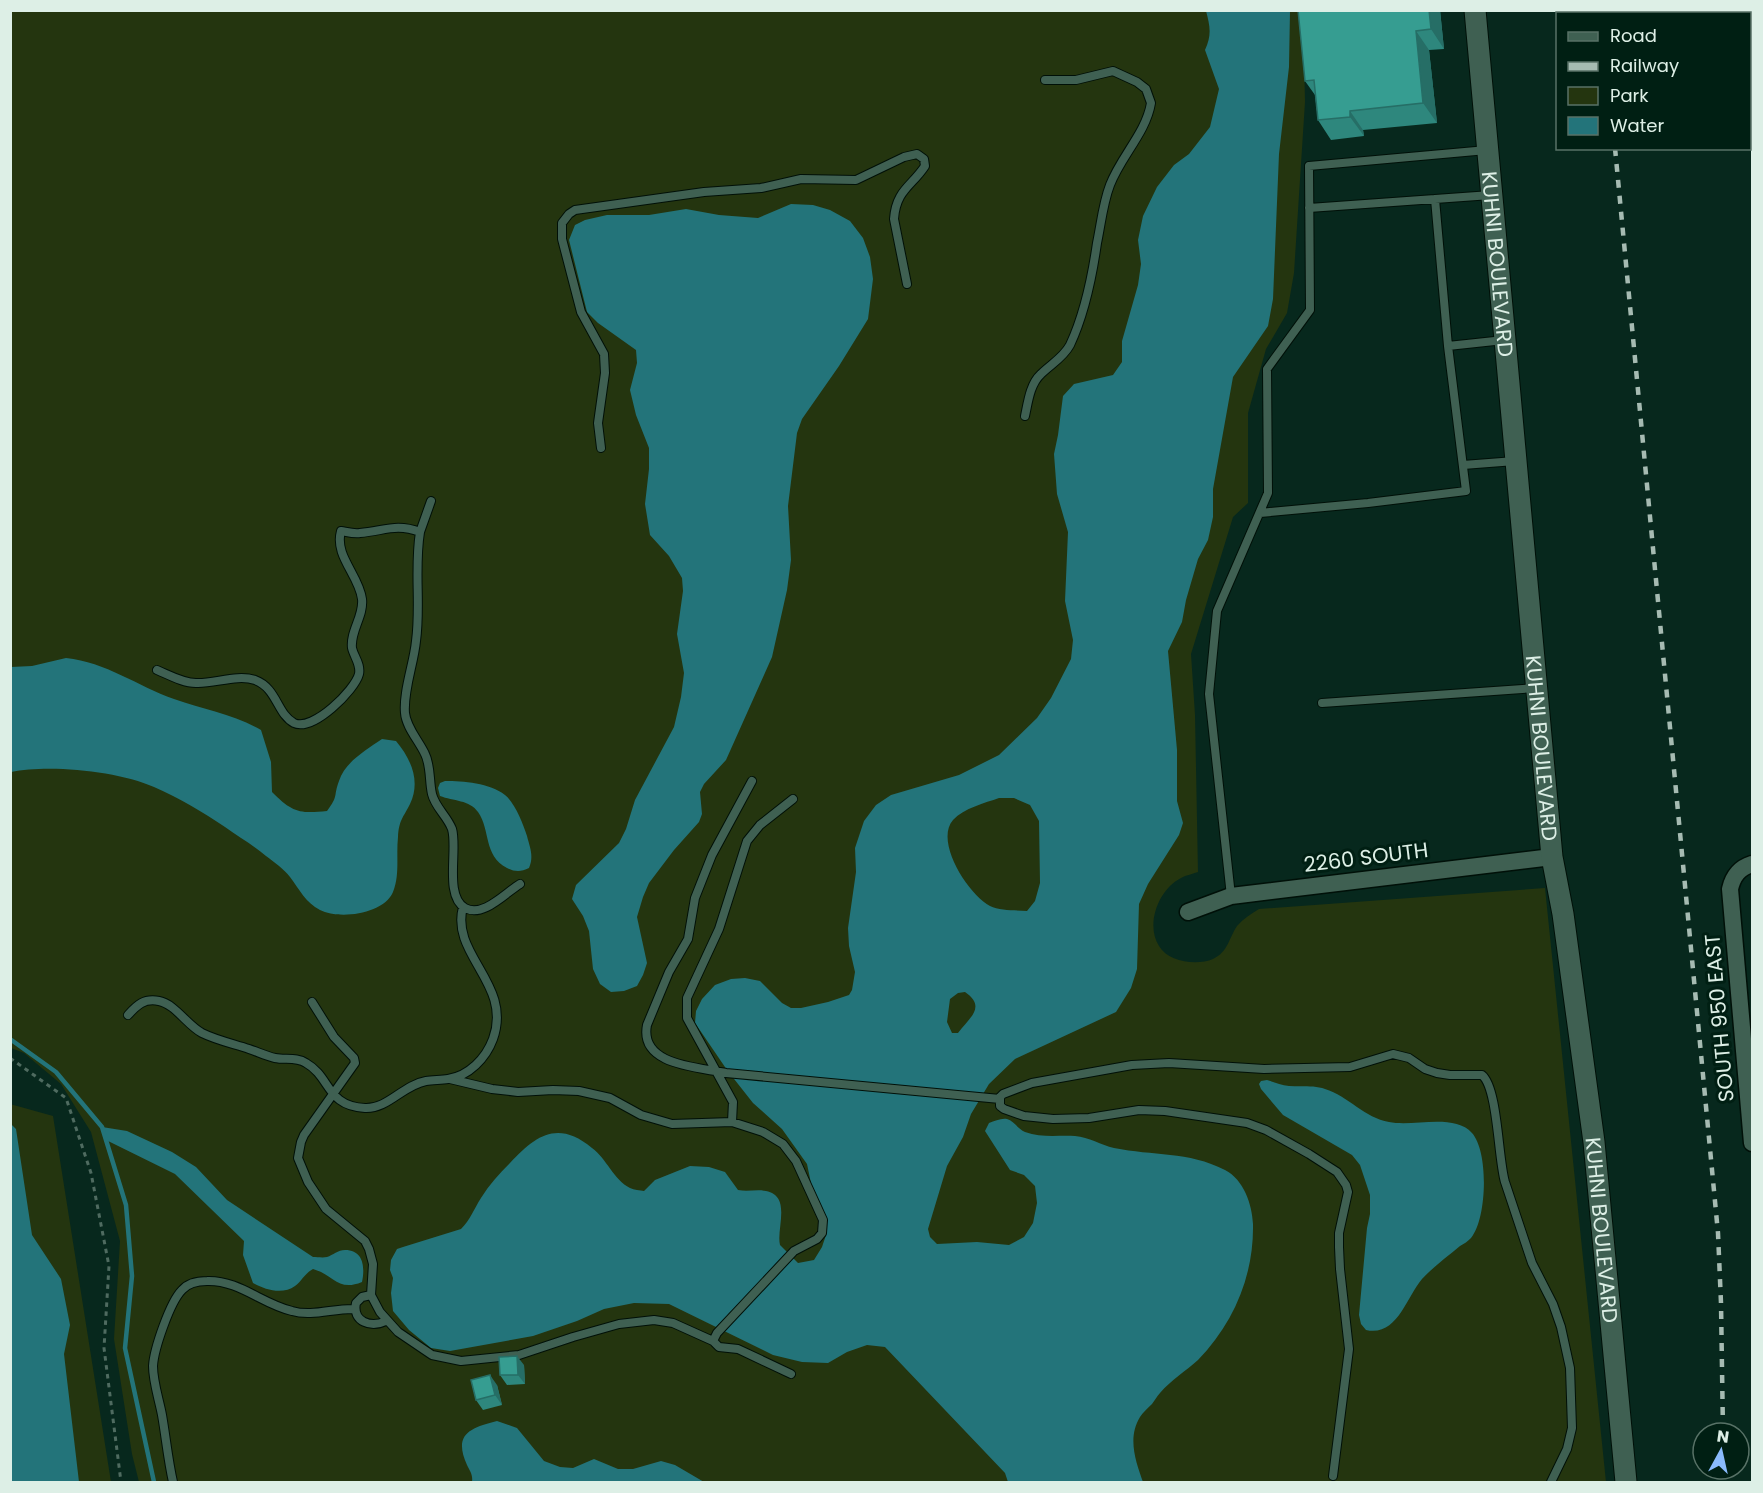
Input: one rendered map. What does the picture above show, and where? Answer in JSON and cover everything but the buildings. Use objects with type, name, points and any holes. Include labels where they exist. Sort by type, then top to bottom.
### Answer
[{"type":"street","name":"KUHNI BOULEVARD","points":[[1475,10],[1552,857],[1563,914],[1594,1142],[1626,1482]]},
{"type":"street","name":"2260 SOUTH","points":[[1188,912],[1230,896],[1552,857]]},
{"type":"street","name":"SOUTH 950 EAST","points":[[1752,864],[1739,870],[1731,882],[1730,890],[1752,1143]]},
{"type":"lane","points":[[1025,416],[1033,384],[1069,346],[1086,303],[1110,185],[1122,159],[1143,126],[1151,103],[1146,89],[1113,70],[1076,80],[1045,80]]},
{"type":"lane","points":[[1230,896],[1209,694],[1217,611],[1268,493],[1267,369],[1310,310],[1309,166],[1487,150]]},
{"type":"lane","points":[[601,448],[598,423],[605,373],[604,354],[581,312],[562,240],[562,223],[568,214],[575,210],[704,192],[761,188],[801,179],[856,180],[904,157],[917,154],[924,159],[925,166],[902,192],[894,219],[907,284]]},
{"type":"lane","points":[[1309,208],[1491,195]]},
{"type":"lane","points":[[1260,513],[1466,491],[1448,346],[1435,199]]},
{"type":"lane","points":[[1448,346],[1505,340]]},
{"type":"lane","points":[[1463,465],[1516,461]]},
{"type":"lane","points":[[431,501],[420,532],[417,564],[417,640],[404,711],[405,718],[426,756],[432,795],[452,829],[454,839],[452,869],[455,893],[463,907],[472,911],[485,908],[520,884]]},
{"type":"lane","points":[[157,670],[193,683],[255,680],[268,688],[287,717],[294,723],[313,722],[339,700],[356,681],[359,671],[352,648],[362,613],[362,598],[340,549],[341,531],[358,533],[390,526],[410,528],[420,532]]},
{"type":"lane","points":[[1322,703],[1537,688]]},
{"type":"lane","points":[[752,780],[712,855],[694,898],[688,939],[669,972],[645,1034],[650,1048],[656,1054],[671,1061],[700,1069],[1000,1099]]},
{"type":"lane","points":[[732,1122],[733,1102],[722,1072],[687,1018],[687,998],[718,929],[747,841],[760,825],[793,799]]},
{"type":"lane","points":[[128,1015],[144,1001],[163,1002],[203,1034],[276,1058],[295,1059],[308,1063],[339,1100],[357,1107],[375,1107],[420,1082],[450,1079],[471,1070],[488,1051],[494,1038],[498,1013],[490,985],[472,956],[465,938],[461,922],[463,907]]},
{"type":"lane","points":[[312,1002],[333,1037],[354,1058],[355,1063],[304,1135],[298,1158],[320,1202],[330,1213],[358,1233],[369,1249],[373,1264],[371,1294],[386,1321],[398,1332],[432,1355],[462,1361],[519,1356],[619,1324],[654,1320],[673,1323],[715,1337],[719,1347],[738,1349],[791,1374]]},
{"type":"lane","points":[[1333,1476],[1350,1349],[1339,1246],[1348,1192],[1337,1172],[1266,1130],[1247,1123],[1166,1111],[1138,1110],[1079,1119],[1033,1117],[1000,1106],[1003,1094],[1032,1083],[1132,1065],[1169,1063],[1264,1069],[1340,1067],[1362,1065],[1393,1054],[1409,1058],[1425,1069],[1437,1073],[1482,1075],[1489,1083],[1501,1169],[1532,1263],[1561,1327],[1570,1368],[1572,1428],[1559,1470],[1551,1482]]},
{"type":"lane","points":[[471,1070],[473,1085]]},
{"type":"lane","points":[[450,1079],[518,1092],[579,1091],[610,1098],[641,1115],[672,1124],[732,1122],[774,1138],[783,1144],[796,1161],[823,1220],[823,1229],[817,1239],[794,1251],[715,1337]]},
{"type":"lane","points":[[173,1482],[153,1363],[161,1333],[182,1289],[199,1281],[223,1282],[246,1289],[282,1309],[302,1314],[341,1308],[355,1309]]},
{"type":"lane","points":[[371,1294],[359,1299],[355,1314],[363,1321],[375,1325],[386,1321]]},
{"type":"path","points":[[10,1058],[66,1098],[91,1173],[108,1266],[105,1348],[121,1482]]},
{"type":"green space","points":[[11,11],[1303,11],[1305,102],[1294,273],[1287,313],[1266,349],[1248,413],[1248,503],[1233,517],[1191,654],[1195,715],[1198,872],[1183,877],[1166,890],[1157,908],[1153,928],[1159,946],[1169,956],[1183,961],[1199,962],[1213,959],[1222,953],[1237,926],[1259,909],[1545,888],[1606,1482],[139,1482],[132,1454],[114,1339],[120,1241],[91,1132],[61,1084],[24,1053],[11,1048]]},
{"type":"green space","points":[[10,1104],[53,1116],[111,1482],[11,1482]]},
{"type":"water","points":[[1206,11],[1290,11],[1289,67],[1279,154],[1273,299],[1268,326],[1233,377],[1213,489],[1213,517],[1208,540],[1198,559],[1182,622],[1168,651],[1177,750],[1177,801],[1183,823],[1179,835],[1148,884],[1139,904],[1137,969],[1131,988],[1116,1012],[1015,1059],[989,1084],[971,1114],[963,1137],[947,1166],[928,1229],[930,1237],[937,1244],[977,1242],[1009,1245],[1024,1237],[1033,1223],[1037,1203],[1035,1186],[1024,1175],[1010,1170],[985,1131],[989,1123],[1002,1119],[1009,1120],[1031,1134],[1080,1137],[1114,1148],[1184,1157],[1211,1164],[1232,1174],[1246,1193],[1253,1224],[1246,1280],[1231,1314],[1211,1346],[1164,1388],[1140,1417],[1133,1442],[1143,1482],[1008,1482],[1005,1473],[885,1347],[867,1345],[847,1352],[828,1363],[802,1362],[773,1355],[669,1304],[634,1303],[604,1309],[533,1336],[450,1351],[431,1348],[409,1330],[393,1311],[391,1293],[393,1278],[390,1270],[391,1260],[397,1249],[461,1229],[487,1189],[502,1171],[529,1145],[548,1134],[558,1133],[580,1139],[597,1152],[624,1184],[635,1190],[644,1191],[655,1180],[690,1166],[709,1167],[725,1172],[738,1190],[766,1191],[779,1199],[781,1206],[780,1245],[798,1263],[814,1260],[822,1247],[827,1232],[823,1212],[812,1188],[807,1164],[782,1129],[753,1103],[727,1070],[695,1023],[696,1011],[702,999],[715,985],[731,979],[745,978],[760,981],[782,1003],[791,1008],[828,1002],[849,995],[855,972],[849,946],[848,928],[856,872],[855,848],[864,821],[876,805],[891,795],[959,775],[999,755],[1037,718],[1051,698],[1071,659],[1073,640],[1065,601],[1068,532],[1057,494],[1054,454],[1063,396],[1074,384],[1113,375],[1122,362],[1122,341],[1138,285],[1141,264],[1138,240],[1143,216],[1157,187],[1174,165],[1189,154],[1210,127],[1219,89],[1205,50],[1209,35]],"holes":[[[999,798],[1014,798],[1030,805],[1039,821],[1040,883],[1035,901],[1027,911],[998,909],[990,906],[964,880],[951,854],[948,830],[953,820],[969,809]],[[965,992],[975,1003],[974,1013],[958,1033],[952,1033],[947,1022],[950,999],[958,993]]]},
{"type":"water","points":[[791,204],[813,205],[830,210],[850,221],[863,238],[870,257],[873,279],[868,319],[802,419],[797,433],[788,506],[791,560],[787,590],[772,657],[726,760],[704,784],[700,792],[702,814],[699,822],[649,883],[643,897],[637,917],[647,963],[643,975],[637,986],[624,991],[611,992],[600,984],[593,969],[589,931],[572,899],[576,885],[619,843],[635,800],[674,727],[684,673],[677,634],[683,591],[682,578],[669,556],[650,535],[645,504],[649,448],[636,415],[630,390],[637,363],[636,350],[598,323],[587,312],[569,240],[575,225],[607,215],[649,215],[686,209],[719,215],[758,218]]},
{"type":"water","points":[[66,658],[95,664],[160,694],[230,716],[261,730],[271,762],[272,792],[291,808],[303,812],[327,811],[334,799],[342,774],[351,762],[382,739],[396,741],[410,763],[415,787],[399,827],[396,879],[393,892],[388,900],[380,906],[360,913],[338,914],[320,910],[307,900],[285,871],[251,845],[191,806],[139,781],[83,770],[44,769],[11,772],[11,667],[32,666]]},
{"type":"water","points":[[445,781],[484,785],[499,791],[509,799],[527,836],[531,856],[529,868],[515,871],[499,863],[491,850],[482,819],[475,808],[466,803],[440,796],[438,788],[440,783]]},
{"type":"water","points":[[1267,1080],[1289,1086],[1325,1089],[1380,1120],[1399,1123],[1444,1122],[1455,1124],[1472,1133],[1477,1142],[1481,1155],[1484,1186],[1476,1229],[1470,1239],[1422,1279],[1400,1314],[1386,1328],[1377,1331],[1366,1330],[1361,1324],[1359,1315],[1370,1214],[1370,1195],[1360,1165],[1352,1155],[1283,1115],[1261,1089],[1259,1084],[1261,1081]]},
{"type":"water","points":[[10,1123],[16,1129],[32,1235],[61,1279],[70,1325],[64,1354],[79,1482],[11,1482]]},
{"type":"water","points":[[102,1127],[127,1131],[172,1152],[196,1167],[227,1200],[313,1257],[327,1257],[342,1250],[356,1253],[362,1261],[362,1282],[354,1285],[341,1284],[313,1269],[290,1289],[280,1291],[263,1288],[253,1283],[243,1255],[244,1241],[175,1174],[106,1140]]},
{"type":"water","points":[[497,1421],[517,1428],[544,1461],[560,1467],[573,1468],[594,1459],[618,1469],[633,1469],[661,1461],[675,1465],[704,1482],[472,1482],[472,1475],[463,1454],[463,1439],[479,1426]]},
{"type":"waterway","points":[[10,1039],[56,1072],[102,1127],[126,1205],[132,1276],[125,1348],[154,1482]]},
{"type":"railway","points":[[1615,150],[1718,1233],[1723,1421]]}]
